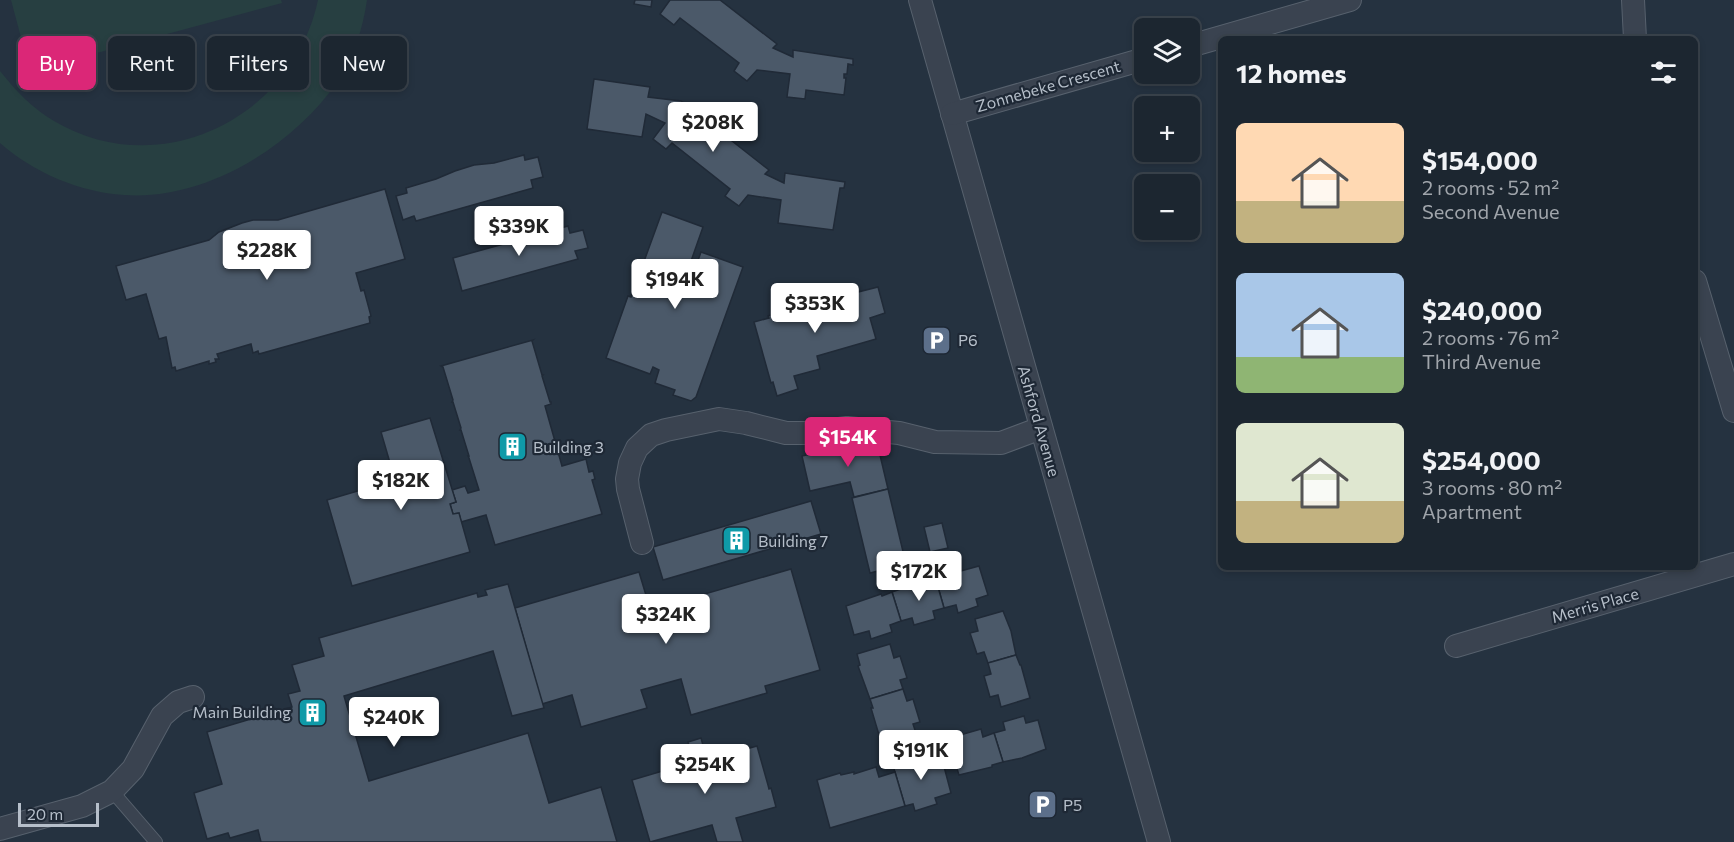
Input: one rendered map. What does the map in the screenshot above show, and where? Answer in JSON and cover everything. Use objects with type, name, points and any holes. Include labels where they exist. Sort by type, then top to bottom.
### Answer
[{"type":"street","name":"Ashford Avenue","points":[[920,0],[1159,842]]},
{"type":"street","points":[[1200,42],[1302,6],[1350,0]]},
{"type":"street","points":[[1633,0],[1635,36]]},
{"type":"street","name":"Zonnebeke Crescent","points":[[952,114],[1134,62]]},
{"type":"street","points":[[1698,291],[1734,411]]},
{"type":"street","points":[[642,543],[628,489],[630,463],[637,448],[651,435],[666,430],[719,419],[786,433],[847,428],[899,433],[935,442],[1001,443],[1041,428]]},
{"type":"street","name":"Merris Place","points":[[1456,646],[1734,564]]},
{"type":"street","points":[[0,830],[82,806],[112,791],[133,769],[162,716],[178,702],[193,697]]},
{"type":"lane","points":[[112,791],[156,842]]},
{"type":"green space","points":[[11,0],[281,0],[282,3],[160,36],[108,36],[108,50],[96,53],[96,36],[21,36]]},
{"type":"green space","points":[[318,0],[367,0],[359,36],[321,36],[321,90],[331,90],[319,105],[272,147],[245,165],[216,179],[186,189],[155,194],[107,193],[74,185],[43,172],[13,154],[0,143],[0,71],[39,111],[54,121],[95,139],[136,145],[178,142],[216,128],[251,107],[269,90],[309,90],[309,36],[306,36]]},
{"type":"building","points":[[635,0],[652,0],[651,7],[634,4]]},
{"type":"building","points":[[670,0],[720,0],[777,44],[773,48],[793,57],[793,50],[853,59],[853,65],[848,64],[847,74],[844,74],[846,78],[844,95],[806,90],[805,99],[787,97],[790,74],[757,70],[747,81],[734,71],[739,63],[680,18],[674,25],[660,14]]},
{"type":"building","points":[[594,79],[650,87],[648,97],[681,101],[769,170],[765,174],[784,183],[785,173],[845,182],[844,188],[840,188],[833,230],[778,223],[781,200],[748,195],[739,206],[725,196],[730,189],[672,143],[666,149],[653,139],[665,123],[646,114],[642,137],[587,129]]},
{"type":"building","points":[[524,155],[525,160],[538,157],[543,177],[531,180],[533,188],[416,221],[414,216],[403,220],[396,196],[407,193],[406,188],[474,165],[494,163]]},
{"type":"building","points":[[385,189],[405,259],[356,273],[361,291],[364,290],[371,316],[369,317],[370,323],[259,354],[258,351],[253,353],[251,344],[217,354],[219,359],[215,359],[216,362],[209,364],[209,361],[176,371],[175,367],[172,368],[166,337],[159,339],[146,294],[126,300],[116,266],[209,240],[219,232],[242,223],[253,220],[278,220]]},
{"type":"building","points":[[662,212],[703,227],[684,281],[690,283],[701,252],[743,267],[696,397],[691,401],[673,395],[675,390],[655,383],[659,370],[653,367],[650,374],[606,358]]},
{"type":"building","points":[[568,226],[570,233],[583,230],[588,248],[575,251],[578,259],[462,291],[453,258]]},
{"type":"building","points":[[878,287],[885,313],[870,318],[876,339],[817,356],[820,369],[794,376],[798,389],[777,396],[773,382],[771,383],[754,322],[780,312],[779,308],[790,305],[791,309]]},
{"type":"building","name":"Building 3","points":[[533,340],[551,402],[545,406],[562,466],[586,459],[589,472],[593,471],[595,479],[592,480],[602,514],[495,545],[486,515],[461,522],[459,513],[453,514],[450,504],[456,502],[452,490],[465,486],[468,493],[479,490],[441,366]]},
{"type":"building","points":[[430,418],[456,502],[450,504],[453,514],[459,513],[470,552],[352,586],[327,500],[395,480],[381,432]]},
{"type":"building","points":[[876,438],[888,489],[854,497],[850,482],[810,491],[802,456]]},
{"type":"building","points":[[888,489],[906,564],[870,573],[852,498]]},
{"type":"building","name":"Building 7","points":[[811,501],[821,534],[663,580],[653,547]]},
{"type":"building","points":[[942,523],[948,548],[930,552],[924,527]]},
{"type":"building","points":[[979,566],[988,595],[976,599],[978,606],[958,613],[956,605],[944,608],[936,580]]},
{"type":"building","points":[[791,569],[820,670],[765,686],[767,693],[691,715],[681,679],[641,690],[647,708],[581,727],[572,695],[542,704],[515,608],[639,572],[655,625],[665,621],[657,623],[653,609]]},
{"type":"building","points":[[936,580],[944,608],[933,611],[935,619],[914,625],[912,618],[901,621],[892,592],[924,581],[925,583]]},
{"type":"building","name":"Main Building","points":[[508,584],[544,708],[512,716],[493,651],[344,696],[369,781],[528,733],[549,803],[601,787],[617,842],[261,842],[258,830],[230,838],[228,833],[207,839],[194,793],[222,784],[207,732],[292,707],[288,694],[300,691],[292,665],[324,656],[319,638],[477,593],[478,597],[487,595],[485,590]]},
{"type":"building","points":[[892,592],[901,621],[890,625],[892,632],[871,639],[869,631],[854,635],[846,606]]},
{"type":"building","points":[[1003,611],[1011,631],[1016,655],[988,663],[984,652],[977,654],[970,633],[978,631],[975,619]]},
{"type":"building","points":[[890,644],[894,658],[900,656],[907,678],[900,680],[903,689],[870,699],[858,666],[860,665],[857,654]]},
{"type":"building","points":[[1016,655],[1030,698],[1001,707],[998,695],[990,697],[984,676],[991,674],[988,663]]},
{"type":"building","points":[[903,689],[907,701],[913,699],[920,722],[913,724],[917,736],[884,746],[870,699]]},
{"type":"building","points":[[1024,716],[1026,723],[1038,720],[1046,749],[1003,762],[994,733],[1005,730],[1003,722]]},
{"type":"building","points":[[981,729],[983,737],[994,733],[1003,762],[959,775],[950,746],[962,743],[960,735]]},
{"type":"building","points":[[701,738],[707,760],[757,746],[776,807],[736,818],[743,842],[717,842],[712,825],[650,842],[632,780],[693,762],[688,742]]},
{"type":"building","points":[[922,753],[927,764],[942,759],[951,793],[935,798],[937,804],[915,811],[913,804],[905,806],[892,762]]},
{"type":"building","points":[[876,767],[879,777],[895,772],[905,806],[830,828],[817,780],[840,773],[841,775],[854,772],[854,774]]},
{"type":"place","name":"P6","points":[[937,340]]},
{"type":"place","name":"Building 3","points":[[512,447]]},
{"type":"place","name":"Building 7","points":[[737,541]]},
{"type":"place","name":"Main Building","points":[[312,712]]},
{"type":"place","name":"P5","points":[[1042,805]]}]
